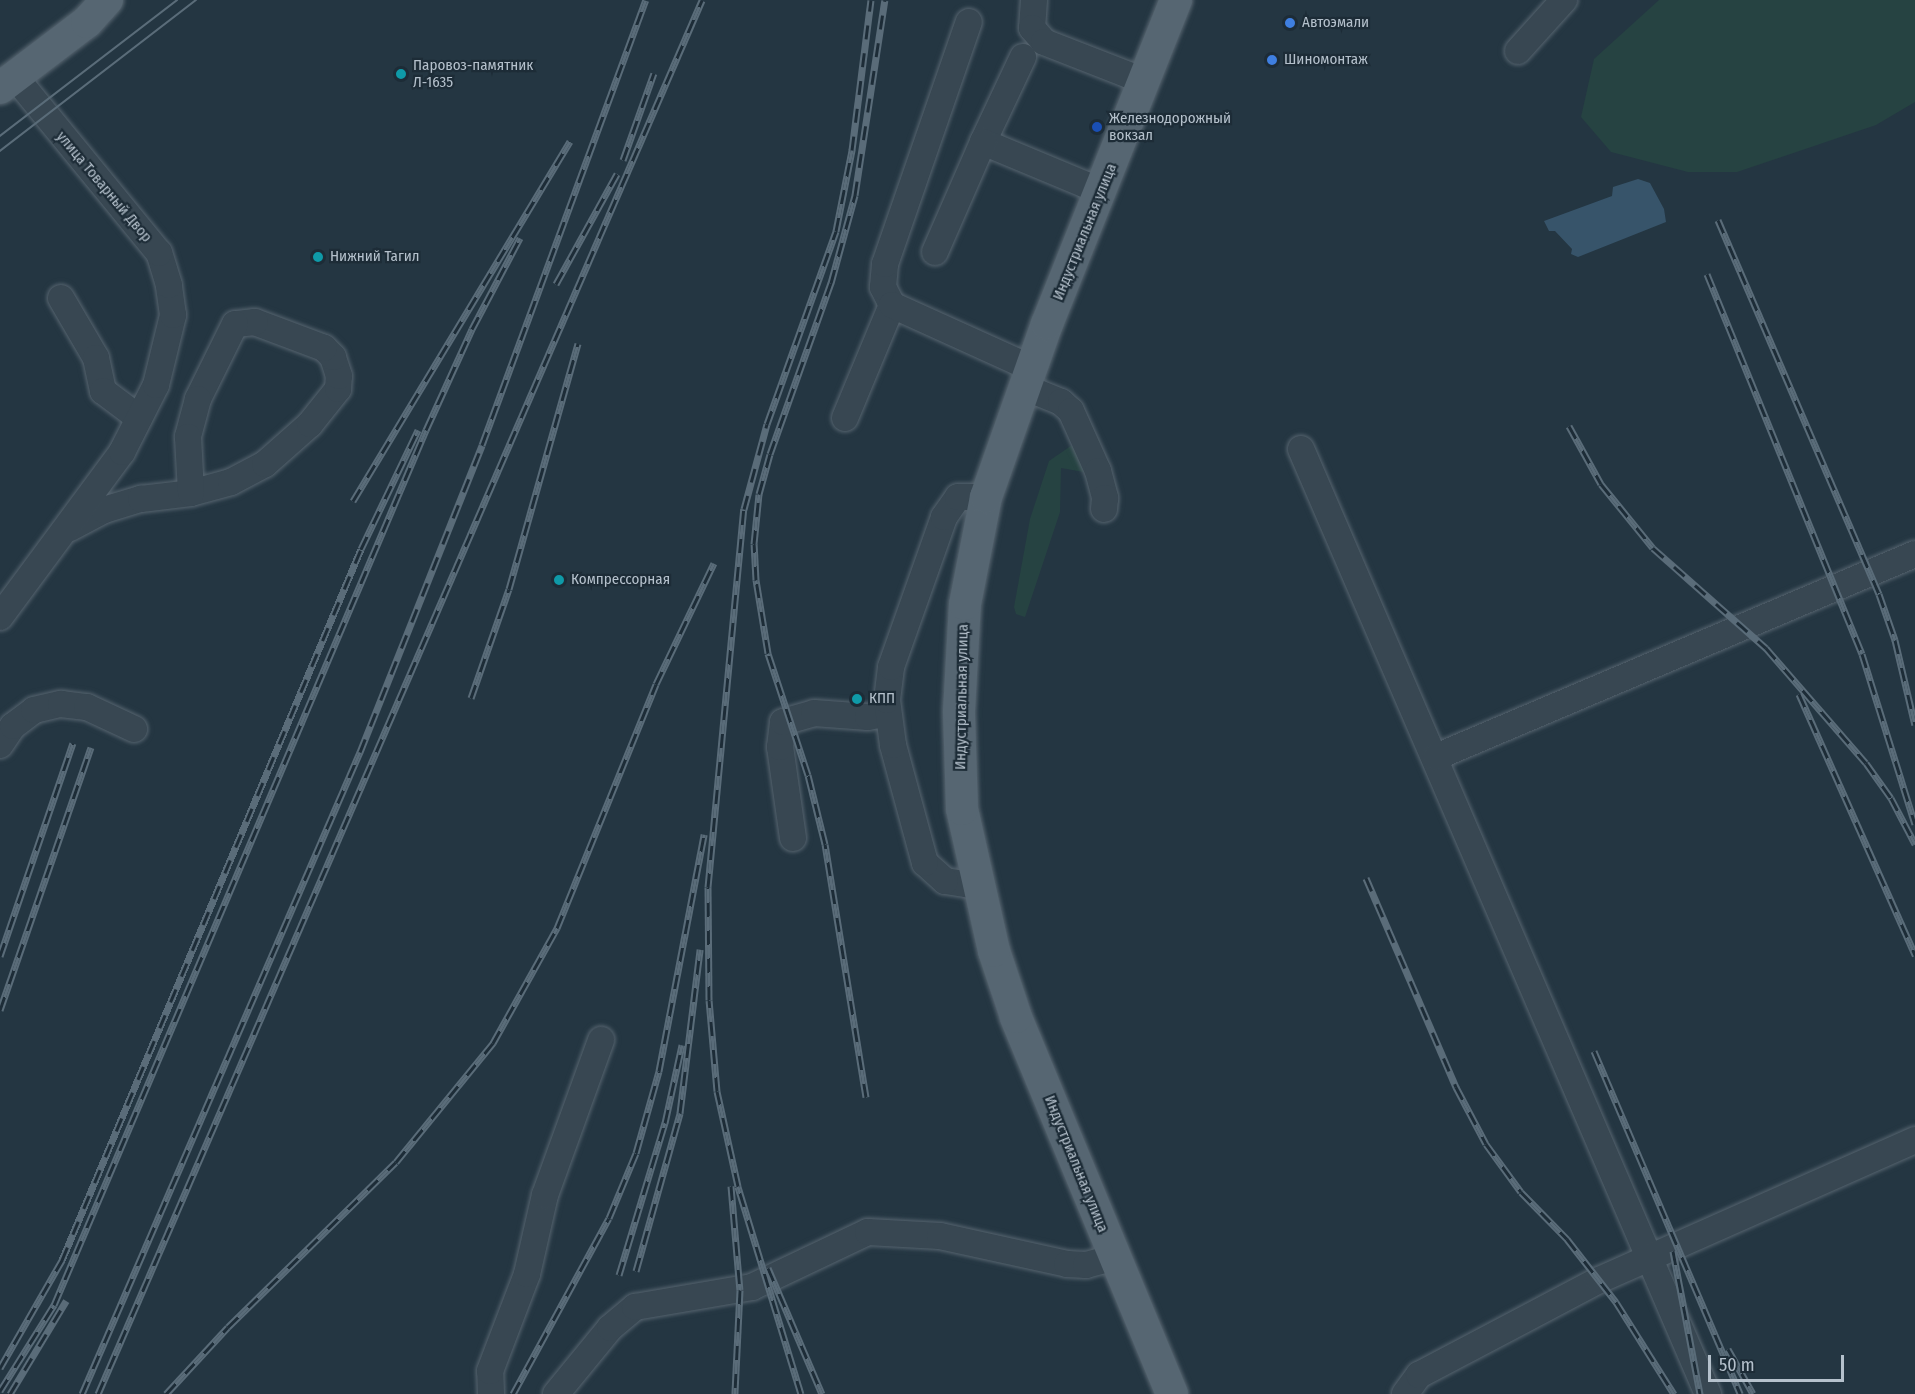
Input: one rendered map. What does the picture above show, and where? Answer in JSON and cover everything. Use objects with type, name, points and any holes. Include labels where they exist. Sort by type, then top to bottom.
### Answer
[{"type":"main road","points":[[7,83],[87,22],[107,0]]},
{"type":"main road","name":"Индустриальная улица","points":[[1172,1394],[1016,1017],[977,886],[962,809],[959,711],[965,604],[986,496],[1028,378],[1176,0]]},
{"type":"street","points":[[1034,0],[1030,19],[1038,37],[1144,81]]},
{"type":"street","points":[[1518,51],[1564,0]]},
{"type":"street","points":[[969,22],[885,264],[883,287],[892,306],[1028,378],[1089,423],[1105,498],[1104,509]]},
{"type":"street","points":[[934,252],[1023,57]]},
{"type":"street","name":"улица Товарный Двор","points":[[0,617],[122,452],[156,385],[173,315],[169,285],[159,254],[7,83]]},
{"type":"street","points":[[983,142],[1101,191]]},
{"type":"street","points":[[61,298],[96,358],[103,391],[139,418]]},
{"type":"street","points":[[845,418],[892,306]]},
{"type":"street","points":[[62,533],[82,518],[104,510],[141,499],[190,493],[231,482],[265,464],[310,424],[338,389],[339,376],[333,357],[324,348],[255,322],[235,324],[196,409],[189,438],[190,493]]},
{"type":"street","points":[[1301,449],[1436,757],[1708,1394]]},
{"type":"street","points":[[977,886],[945,881],[925,863],[888,713],[891,667],[945,517],[958,497],[986,496]]},
{"type":"street","points":[[1436,757],[1915,555]]},
{"type":"street","points":[[0,745],[13,726],[34,710],[61,704],[87,707],[134,729]]},
{"type":"street","points":[[793,838],[780,747],[783,722],[814,713],[868,717],[888,713]]},
{"type":"street","points":[[491,1394],[490,1371],[527,1274],[545,1195],[602,1040]]},
{"type":"street","points":[[1405,1394],[1419,1375],[1472,1345],[1649,1258],[1915,1140]]},
{"type":"street","points":[[556,1394],[610,1328],[635,1307],[752,1287],[868,1232],[940,1236],[1067,1264],[1086,1265],[1115,1257]]},
{"type":"green space","points":[[1659,0],[1915,0],[1915,102],[1876,125],[1737,172],[1688,172],[1611,152],[1581,117],[1594,59]]},
{"type":"green space","points":[[1075,443],[1089,473],[1061,468],[1060,512],[1025,617],[1016,614],[1014,607],[1030,519],[1049,461]]},
{"type":"water","points":[[1638,179],[1650,183],[1664,209],[1666,222],[1578,257],[1571,254],[1572,249],[1555,231],[1549,231],[1544,221],[1612,196],[1613,187]]},
{"type":"tram line","points":[[0,136],[177,0]]},
{"type":"tram line","points":[[0,151],[196,0]]},
{"type":"railway","points":[[82,1394],[360,752],[482,445],[646,0]]},
{"type":"railway","points":[[98,1394],[702,0]]},
{"type":"railway","points":[[801,1394],[738,1186],[717,1091],[709,1000],[708,887],[744,509],[767,424],[836,231],[852,150],[871,0]]},
{"type":"railway","points":[[866,1097],[825,844],[808,775],[768,653],[756,580],[754,544],[759,494],[770,454],[831,283],[855,195],[885,0]]},
{"type":"railway","points":[[623,160],[654,73]]},
{"type":"railway","points":[[353,501],[570,141]]},
{"type":"railway","points":[[556,284],[617,174]]},
{"type":"railway","points":[[1718,220],[1879,594],[1895,640],[1915,725]]},
{"type":"railway","points":[[0,1391],[54,1305],[426,430],[472,329],[520,238]]},
{"type":"railway","points":[[1707,274],[1862,654],[1915,824]]},
{"type":"railway","points":[[471,698],[509,589],[578,344]]},
{"type":"railway","points":[[1569,426],[1601,484],[1653,548],[1766,648],[1866,763],[1891,798],[1915,844]]},
{"type":"railway","points":[[0,1368],[62,1260],[361,549],[418,430]]},
{"type":"railway","points":[[166,1394],[228,1327],[396,1162],[493,1043],[557,928],[656,684],[714,563]]},
{"type":"railway","points":[[1799,694],[1915,955]]},
{"type":"railway","points":[[0,956],[73,743]]},
{"type":"railway","points":[[0,1010],[91,747]]},
{"type":"railway","points":[[513,1394],[609,1218],[636,1153],[659,1071],[704,834]]},
{"type":"railway","points":[[1366,878],[1456,1087],[1486,1144],[1521,1192],[1567,1239],[1616,1302],[1674,1394]]},
{"type":"railway","points":[[636,1271],[680,1113],[700,949]]},
{"type":"railway","points":[[619,1275],[665,1123],[682,1045]]},
{"type":"railway","points":[[1594,1051],[1740,1394]]},
{"type":"railway","points":[[731,1186],[740,1290],[735,1394]]},
{"type":"railway","points":[[1673,1251],[1700,1394]]},
{"type":"railway","points":[[768,1268],[822,1394]]},
{"type":"railway","points":[[10,1394],[66,1301]]},
{"type":"railway","points":[[1728,1349],[1753,1394]]},
{"type":"place","name":"Автоэмали","points":[[1290,23]]},
{"type":"place","name":"Шиномонтаж","points":[[1272,60]]},
{"type":"place","name":"Паровоз-памятник Л-1635","points":[[401,74]]},
{"type":"place","name":"Железнодорожный вокзал","points":[[1097,127]]},
{"type":"place","name":"Нижний Тагил","points":[[318,257]]},
{"type":"place","name":"Компрессорная","points":[[559,580]]},
{"type":"place","name":"КПП","points":[[857,699]]}]
